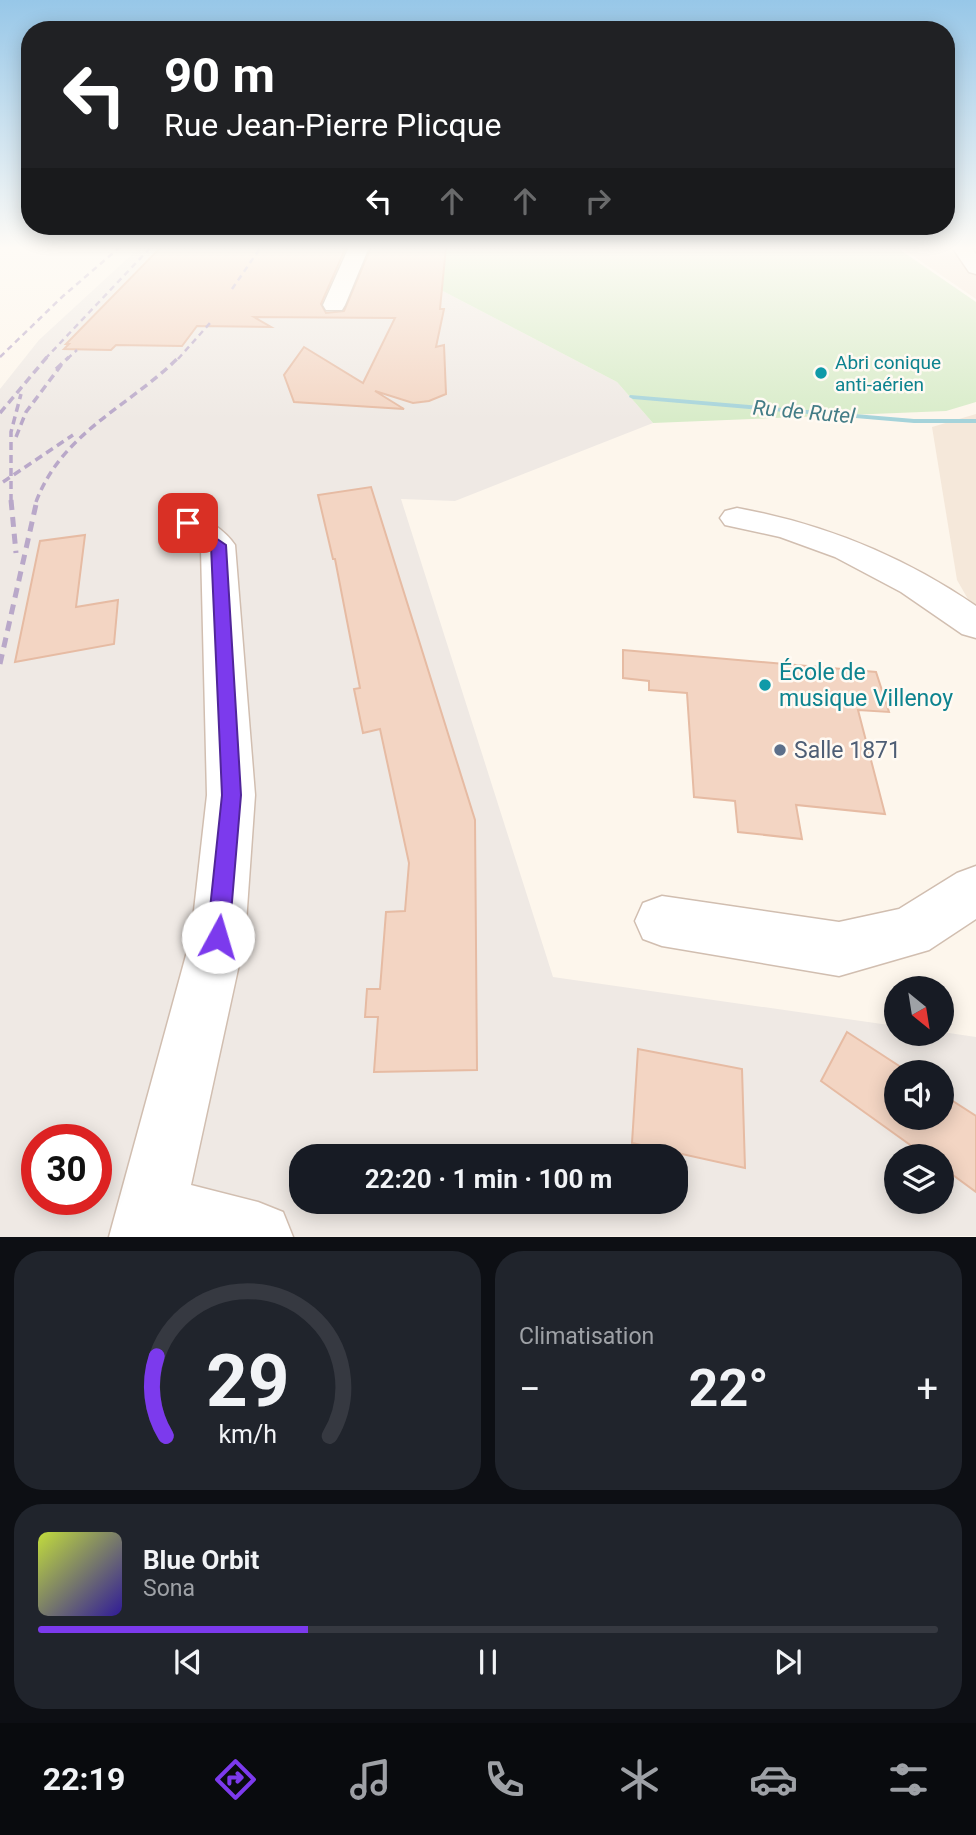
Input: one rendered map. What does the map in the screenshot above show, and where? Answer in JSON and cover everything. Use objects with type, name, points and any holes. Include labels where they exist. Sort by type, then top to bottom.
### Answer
[{"type":"street","points":[[737,518],[800,531],[874,562],[941,600],[976,625]]},
{"type":"street","points":[[188,523],[218,545],[232,795],[218,937],[147,1223],[258,1237]]},
{"type":"street","points":[[662,921],[839,948],[910,932],[976,890]]},
{"type":"shaded area","points":[[77,305],[469,305],[617,382],[653,423],[455,501],[401,499],[553,977],[884,1024],[884,1046],[954,1046],[954,1034],[976,1037],[976,1236],[0,1237],[0,389],[39,340]]},
{"type":"shaded area","points":[[976,414],[976,613],[957,580],[932,427]]},
{"type":"green space","points":[[469,305],[976,305],[976,402],[946,411],[653,423],[617,382]]},
{"type":"building","points":[[104,305],[321,305],[326,313],[344,311],[347,305],[440,305],[440,309],[444,309],[436,347],[444,345],[446,394],[429,401],[413,403],[375,391],[404,409],[294,402],[284,375],[304,347],[363,383],[395,318],[254,317],[271,327],[197,326],[182,346],[116,345],[111,350],[64,349],[69,344],[66,344]]},
{"type":"building","points":[[371,487],[475,820],[477,1070],[374,1072],[378,1017],[365,1017],[367,989],[380,989],[386,912],[405,911],[409,863],[380,729],[363,733],[354,689],[360,688],[335,559],[318,495]]},
{"type":"building","points":[[85,535],[76,607],[118,600],[114,644],[15,662],[40,541]]},
{"type":"building","name":"Salle 1871","points":[[623,650],[876,672],[889,712],[858,710],[885,814],[796,805],[802,839],[738,832],[735,801],[694,797],[687,693],[649,690],[649,681],[623,678]]},
{"type":"building","points":[[847,1032],[890,1060],[884,1060],[884,1126],[821,1081]]},
{"type":"building","points":[[638,1049],[742,1069],[745,1168],[688,1155],[688,1144],[632,1143]]},
{"type":"building","points":[[954,1102],[976,1116],[976,1192],[954,1176],[954,1144],[909,1144],[889,1130],[954,1130]]},
{"type":"waterway","name":"Ru de Rutel","points":[[633,397],[914,421],[976,421]]},
{"type":"railway","points":[[0,357],[54,305]]},
{"type":"railway","points":[[45,359],[96,305]]},
{"type":"railway","points":[[178,359],[210,323]]},
{"type":"railway","points":[[67,359],[77,350]]},
{"type":"railway","points":[[0,413],[47,357]]},
{"type":"railway","points":[[56,369],[69,357]]},
{"type":"railway","points":[[37,500],[62,457],[80,438],[179,357]]},
{"type":"railway","points":[[16,437],[26,412],[62,364]]},
{"type":"railway","points":[[11,477],[11,432],[21,394]]},
{"type":"railway","points":[[11,477],[73,435]]},
{"type":"railway","points":[[3,482],[11,477]]},
{"type":"railway","points":[[11,477],[11,500]]},
{"type":"railway","points":[[11,500],[16,553]]},
{"type":"railway","points":[[0,664],[37,500]]},
{"type":"place","name":"Abri conique anti-aérien","points":[[821,373]]},
{"type":"place","name":"École de musique Villenoy","points":[[765,685]]},
{"type":"place","name":"Salle 1871","points":[[780,750]]},
{"type":"route","points":[[188,523],[218,545],[232,795],[218,937]]}]
